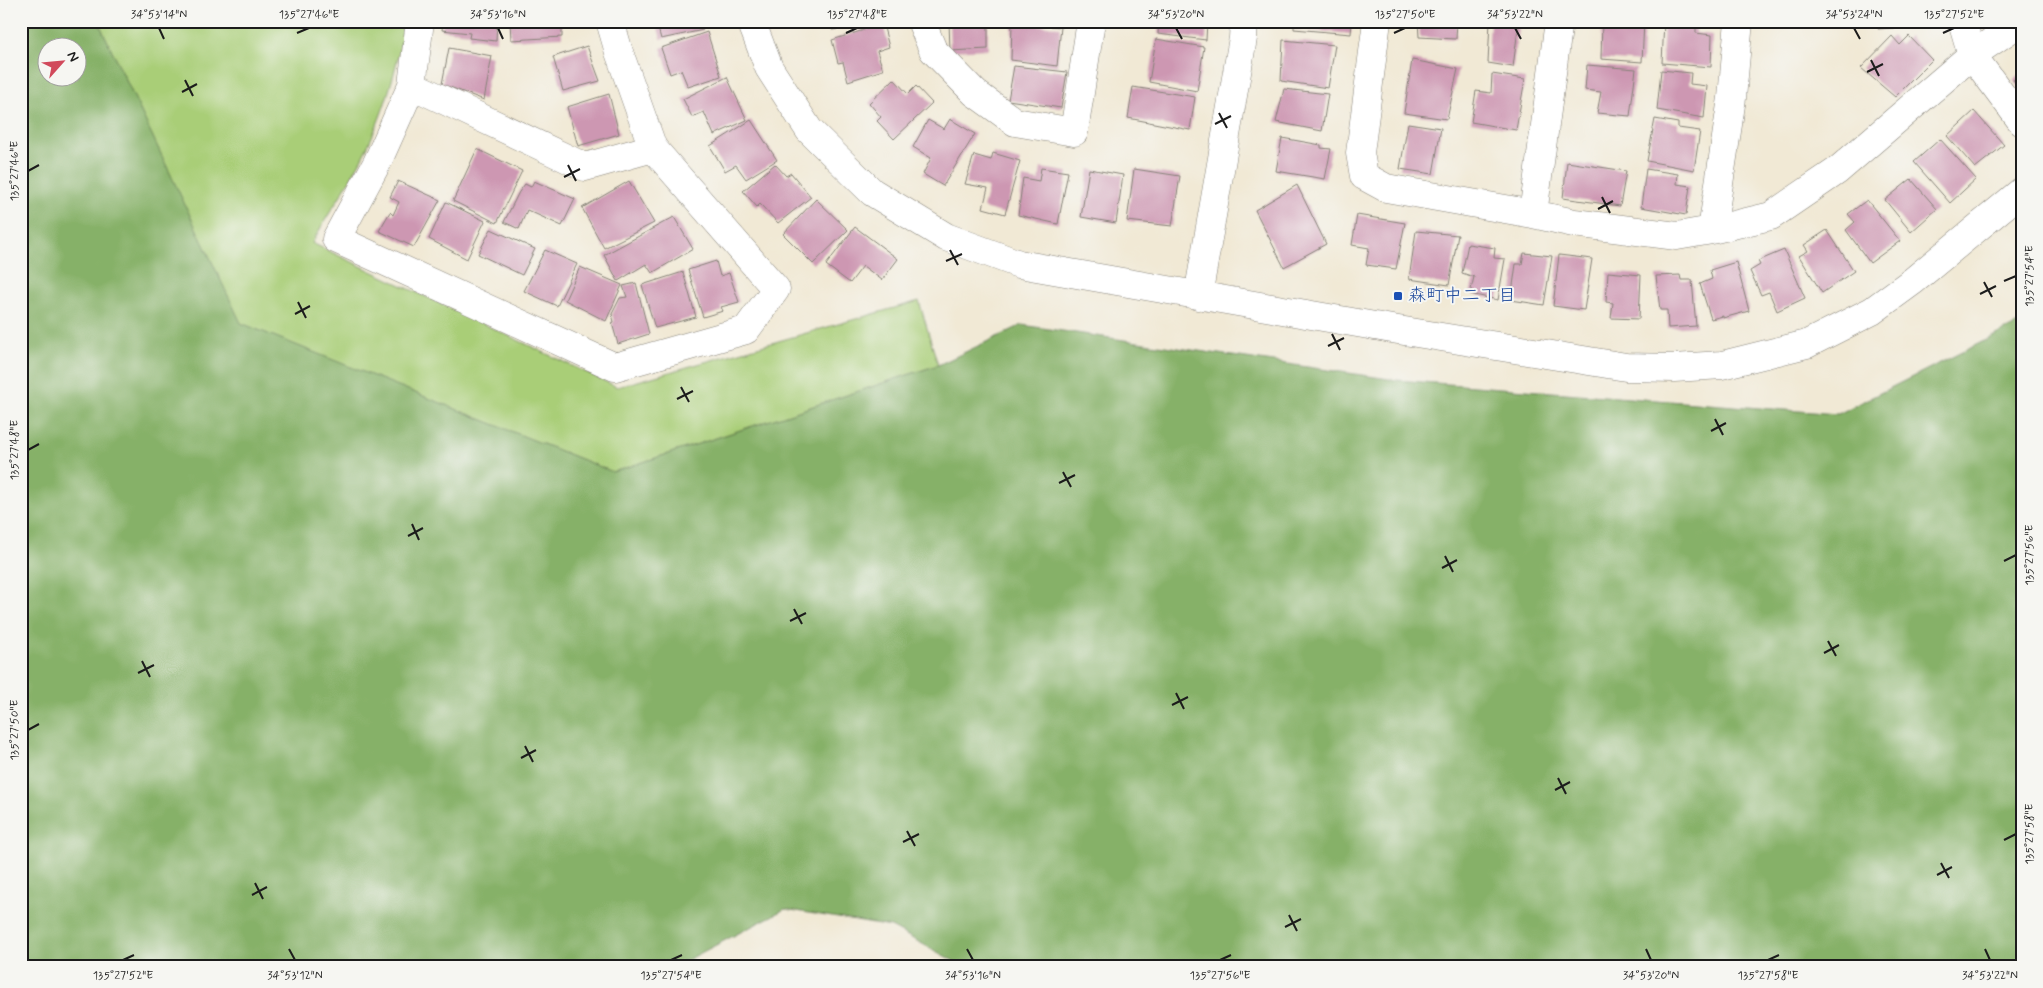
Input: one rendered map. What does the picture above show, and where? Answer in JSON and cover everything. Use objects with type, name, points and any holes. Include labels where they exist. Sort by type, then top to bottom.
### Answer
[{"type":"street","points":[[420,21],[412,85],[377,162],[336,239],[615,367],[746,330],[776,289],[653,148],[610,21]]},
{"type":"street","points":[[751,21],[769,68],[809,130],[872,192],[946,237],[1019,264],[1198,296],[1626,367],[1674,368],[1722,365],[1807,344],[1872,311],[1913,281],[2022,190]]},
{"type":"street","points":[[921,21],[933,50],[975,93],[1016,122],[1074,132],[1091,21]]},
{"type":"street","points":[[1198,296],[1243,38],[1244,21]]},
{"type":"street","points":[[1377,21],[1360,153],[1364,176],[1386,188],[1534,214],[1574,224],[1677,236],[1771,216],[1837,171],[1972,55],[2022,21]]},
{"type":"street","points":[[1534,214],[1558,21]]},
{"type":"street","points":[[1712,230],[1732,98],[1739,21]]},
{"type":"street","points":[[1962,21],[1972,55],[2022,122]]},
{"type":"street","points":[[412,85],[585,167],[653,148]]},
{"type":"green space","points":[[21,21],[98,21],[241,323],[613,472],[938,365],[1022,325],[1396,380],[1838,414],[2022,322],[2022,967],[965,967],[891,927],[785,909],[674,967],[21,967]]},
{"type":"green space","points":[[98,21],[404,21],[394,75],[383,110],[369,144],[312,243],[617,387],[919,301],[938,365],[613,472],[240,323]]},
{"type":"building","points":[[443,21],[497,21],[496,41],[469,38],[470,33],[442,30]]},
{"type":"building","points":[[510,21],[562,21],[562,37],[511,40]]},
{"type":"building","points":[[656,21],[701,21],[703,30],[661,39]]},
{"type":"building","points":[[831,21],[863,21],[863,26],[832,30]]},
{"type":"building","points":[[949,21],[988,21],[988,49],[950,51]]},
{"type":"building","points":[[1159,21],[1207,21],[1206,40],[1158,34]]},
{"type":"building","points":[[1294,21],[1352,21],[1351,34],[1294,29]]},
{"type":"building","points":[[1418,21],[1457,21],[1456,39],[1419,37]]},
{"type":"building","points":[[1490,21],[1519,21],[1513,67],[1488,63]]},
{"type":"building","points":[[1602,21],[1644,21],[1642,62],[1601,59]]},
{"type":"building","points":[[1664,21],[1696,23],[1696,33],[1712,35],[1711,67],[1662,63]]},
{"type":"building","points":[[1878,21],[1921,21],[1921,26],[1878,29]]},
{"type":"building","points":[[1012,23],[1061,27],[1057,66],[1011,60]]},
{"type":"building","points":[[883,24],[889,47],[877,51],[883,70],[848,81],[843,62],[838,63],[832,40]]},
{"type":"building","points":[[707,32],[721,76],[688,87],[681,70],[670,74],[661,48]]},
{"type":"building","points":[[1892,36],[1900,45],[1909,36],[1932,60],[1895,97],[1861,68]]},
{"type":"building","points":[[1156,39],[1204,47],[1197,91],[1149,82]]},
{"type":"building","points":[[1283,40],[1335,45],[1328,88],[1281,81]]},
{"type":"building","points":[[587,46],[600,81],[563,91],[553,57]]},
{"type":"building","points":[[449,48],[492,56],[484,100],[442,84]]},
{"type":"building","points":[[1412,60],[1458,69],[1447,119],[1404,113]]},
{"type":"building","points":[[1587,65],[1636,69],[1630,116],[1597,113],[1601,92],[1585,90]]},
{"type":"building","points":[[1014,66],[1067,72],[1061,108],[1008,100]]},
{"type":"building","points":[[1661,70],[1691,73],[1690,84],[1707,86],[1704,118],[1657,110]]},
{"type":"building","points":[[2022,73],[2022,91],[2013,80]]},
{"type":"building","points":[[1492,74],[1525,79],[1516,130],[1471,122],[1476,91],[1491,93]]},
{"type":"building","points":[[727,77],[747,120],[714,135],[704,112],[692,117],[683,99]]},
{"type":"building","points":[[894,79],[908,94],[916,86],[932,103],[894,139],[877,121],[881,117],[869,103]]},
{"type":"building","points":[[1133,87],[1195,97],[1190,130],[1128,118]]},
{"type":"building","points":[[1284,89],[1328,94],[1322,131],[1276,122]]},
{"type":"building","points":[[609,94],[619,134],[578,146],[567,107]]},
{"type":"building","points":[[1974,111],[2004,145],[1975,168],[1947,136]]},
{"type":"building","points":[[950,119],[975,134],[943,186],[923,174],[931,158],[913,147],[928,120],[944,129]]},
{"type":"building","points":[[1655,119],[1678,123],[1678,128],[1700,131],[1694,170],[1647,161]]},
{"type":"building","points":[[751,120],[777,160],[746,179],[736,165],[725,171],[710,146]]},
{"type":"building","points":[[1408,123],[1441,128],[1433,174],[1400,169]]},
{"type":"building","points":[[1282,138],[1321,145],[1321,148],[1331,149],[1325,179],[1276,171]]},
{"type":"building","points":[[1940,139],[1976,179],[1950,203],[1914,162]]},
{"type":"building","points":[[477,149],[522,171],[497,223],[453,201]]},
{"type":"building","points":[[993,153],[1020,161],[1005,214],[983,208],[988,188],[965,184],[974,155],[991,160]]},
{"type":"building","points":[[1567,162],[1626,171],[1620,206],[1563,198]]},
{"type":"building","points":[[775,164],[786,176],[791,173],[811,197],[778,223],[760,204],[757,207],[743,191]]},
{"type":"building","points":[[1041,168],[1068,172],[1058,224],[1018,215],[1023,178],[1039,181]]},
{"type":"building","points":[[1089,169],[1123,175],[1116,223],[1081,217]]},
{"type":"building","points":[[1134,169],[1180,176],[1172,226],[1127,221]]},
{"type":"building","points":[[1646,169],[1678,174],[1677,184],[1690,186],[1686,215],[1641,207]]},
{"type":"building","points":[[1911,179],[1937,209],[1911,232],[1885,200]]},
{"type":"building","points":[[398,181],[440,200],[414,247],[379,231],[390,212],[393,215],[399,202],[390,197]]},
{"type":"building","points":[[534,181],[575,199],[562,226],[527,210],[519,229],[504,222],[519,192],[525,184],[531,187]]},
{"type":"building","points":[[629,181],[654,223],[604,248],[582,208]]},
{"type":"building","points":[[1297,185],[1326,244],[1284,267],[1255,210]]},
{"type":"building","points":[[816,199],[848,230],[813,264],[783,234]]},
{"type":"building","points":[[1867,200],[1900,241],[1870,263],[1846,230],[1855,222],[1848,214]]},
{"type":"building","points":[[446,202],[485,221],[467,259],[429,239]]},
{"type":"building","points":[[1357,215],[1405,223],[1396,269],[1366,265],[1369,248],[1352,245]]},
{"type":"building","points":[[674,217],[693,249],[652,273],[646,264],[618,281],[604,255]]},
{"type":"building","points":[[855,227],[898,259],[882,280],[863,266],[850,283],[826,265]]},
{"type":"building","points":[[491,229],[535,249],[522,275],[478,254]]},
{"type":"building","points":[[1827,230],[1854,271],[1822,293],[1799,256],[1808,251],[1804,245]]},
{"type":"building","points":[[1416,231],[1458,235],[1449,285],[1409,279]]},
{"type":"building","points":[[1468,244],[1495,248],[1494,258],[1505,259],[1498,300],[1470,294],[1474,277],[1462,273]]},
{"type":"building","points":[[545,250],[577,264],[557,306],[524,291]]},
{"type":"building","points":[[1784,250],[1805,298],[1777,311],[1769,292],[1761,295],[1750,271],[1760,265],[1758,261]]},
{"type":"building","points":[[1524,253],[1552,256],[1544,305],[1511,300],[1516,264],[1522,264]]},
{"type":"building","points":[[1559,255],[1592,259],[1584,310],[1553,306]]},
{"type":"building","points":[[716,261],[720,276],[729,273],[739,302],[721,307],[723,311],[703,317],[688,270]]},
{"type":"building","points":[[1736,262],[1749,311],[1711,319],[1700,284],[1712,279],[1710,270]]},
{"type":"building","points":[[580,267],[622,285],[606,321],[565,300]]},
{"type":"building","points":[[683,272],[696,317],[655,328],[642,285]]},
{"type":"building","points":[[1608,272],[1641,275],[1639,319],[1611,318],[1613,303],[1606,302]]},
{"type":"building","points":[[1680,275],[1681,280],[1692,280],[1696,326],[1668,328],[1667,310],[1660,310],[1656,276]]},
{"type":"building","points":[[636,283],[649,334],[618,344],[612,323],[614,322],[612,314],[620,298],[627,297],[623,286]]},
{"type":"place","name":"森町中二丁目","points":[[1398,296]]}]
